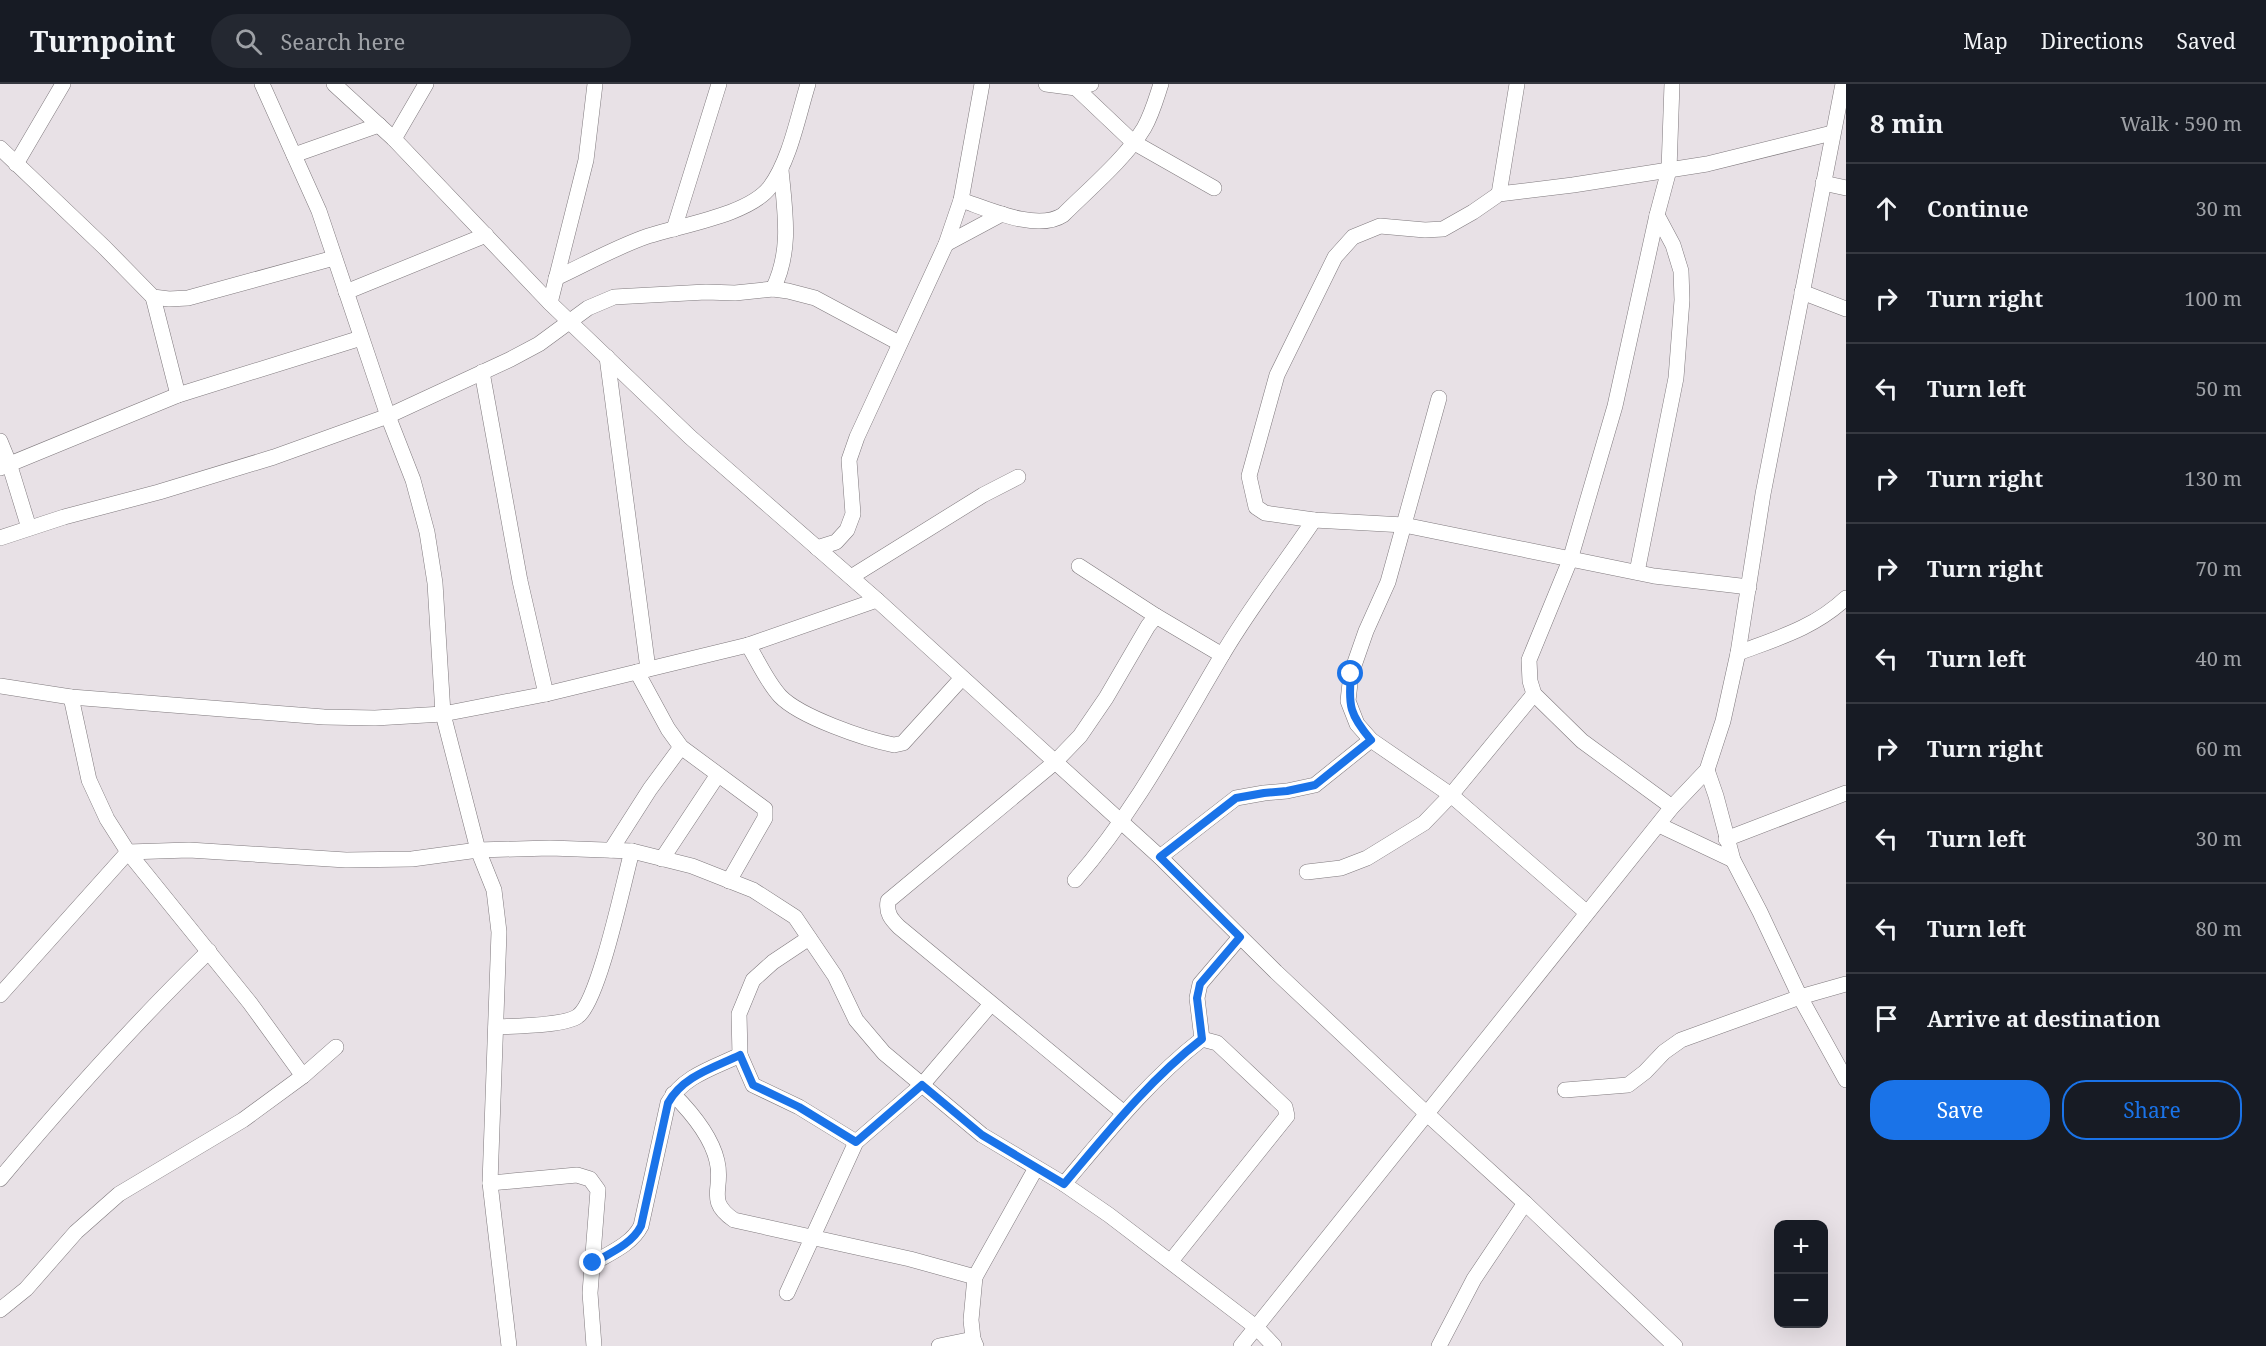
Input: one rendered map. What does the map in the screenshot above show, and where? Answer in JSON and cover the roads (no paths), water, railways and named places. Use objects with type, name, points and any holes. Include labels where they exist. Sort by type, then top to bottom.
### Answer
[{"type":"street","points":[[16,164],[63,84]]},
{"type":"street","points":[[262,84],[319,211],[388,416],[413,480],[427,532],[435,583],[444,714],[478,850],[494,890],[499,932],[490,1183],[509,1346]]},
{"type":"street","points":[[334,84],[394,139],[550,303],[690,437],[877,600],[1054,763],[1121,821],[1240,937],[1675,1346]]},
{"type":"street","points":[[394,139],[426,84]]},
{"type":"street","points":[[550,303],[586,160],[595,84]]},
{"type":"street","points":[[674,229],[719,84]]},
{"type":"street","points":[[556,278],[639,240],[716,217],[753,202],[768,189],[781,171],[808,84]]},
{"type":"street","points":[[817,548],[836,543],[847,530],[853,514],[849,460],[856,437],[946,244],[961,200],[982,84]]},
{"type":"street","points":[[1047,84],[1076,88],[1091,84]]},
{"type":"street","points":[[961,200],[1002,214],[1038,222],[1054,221],[1063,215],[1143,130],[1152,112],[1161,84]]},
{"type":"street","points":[[1499,194],[1517,84]]},
{"type":"street","points":[[1672,84],[1669,170],[1657,214],[1615,406],[1570,560],[1529,660],[1530,681],[1534,694],[1582,741],[1672,807]]},
{"type":"street","points":[[1241,1346],[1586,912],[1672,807],[1707,770],[1723,721],[1738,653],[1763,495],[1842,84]]},
{"type":"street","points":[[1076,88],[1133,142],[1214,188]]},
{"type":"street","points":[[294,155],[378,125]]},
{"type":"street","points":[[1749,587],[1654,576],[1404,525],[1314,520],[1265,513],[1256,507],[1249,476],[1277,375],[1335,257],[1353,237],[1380,226],[1425,230],[1443,229],[1499,194],[1573,186],[1707,164],[1832,133]]},
{"type":"street","points":[[0,148],[153,297],[178,395]]},
{"type":"street","points":[[773,289],[785,255],[787,229],[781,171]]},
{"type":"street","points":[[1822,183],[1846,188]]},
{"type":"street","points":[[946,244],[1002,214]]},
{"type":"street","points":[[1637,572],[1677,378],[1682,300],[1681,271],[1673,244],[1657,214]]},
{"type":"street","points":[[346,291],[486,235]]},
{"type":"street","points":[[153,297],[188,298],[334,258]]},
{"type":"street","points":[[0,538],[264,461],[388,416],[539,344],[588,308],[614,297],[706,292],[735,293],[773,289],[815,298],[899,343]]},
{"type":"street","points":[[1802,292],[1846,309]]},
{"type":"street","points":[[5,466],[178,395],[361,338]]},
{"type":"street","points":[[607,357],[642,671],[668,729],[681,747],[717,776],[765,809],[766,814],[729,881]]},
{"type":"street","points":[[482,372],[520,581],[546,694]]},
{"type":"street","points":[[1439,398],[1388,582],[1366,631],[1351,674],[1348,701],[1357,724],[1371,740],[1451,795],[1586,912]]},
{"type":"street","points":[[0,441],[5,466],[29,528]]},
{"type":"street","points":[[851,577],[983,495],[1018,477]]},
{"type":"street","points":[[1075,879],[1099,853],[1121,821],[1197,700],[1222,655],[1314,520]]},
{"type":"street","points":[[1079,566],[1222,655]]},
{"type":"street","points":[[1738,653],[1802,629],[1830,614],[1846,598]]},
{"type":"street","points":[[0,686],[71,697],[324,717],[375,718],[444,714],[546,694],[748,645],[877,600]]},
{"type":"street","points":[[1124,1113],[898,927],[890,918],[887,908],[888,900],[1054,763],[1080,736],[1156,616]]},
{"type":"street","points":[[748,645],[779,695],[795,708],[812,718],[894,745],[903,743],[962,678]]},
{"type":"street","points":[[1307,872],[1341,868],[1367,858],[1424,823],[1451,795],[1534,694]]},
{"type":"street","points":[[71,697],[89,780],[107,819],[128,852],[209,951],[303,1076]]},
{"type":"street","points":[[1160,857],[1236,798],[1315,785],[1371,740]]},
{"type":"street","points":[[611,850],[650,789],[681,747]]},
{"type":"street","points":[[1707,770],[1733,860],[1800,997],[1846,1080]]},
{"type":"street","points":[[662,859],[717,776]]},
{"type":"street","points":[[1726,839],[1846,793]]},
{"type":"street","points":[[1659,825],[1733,860]]},
{"type":"street","points":[[0,995],[128,852],[189,850],[346,860],[412,859],[478,850],[550,848],[632,850],[692,866],[753,890],[795,917],[835,975],[856,1020],[884,1053],[982,1135],[1064,1184],[1171,1261],[1257,1328],[1274,1346]]},
{"type":"street","points":[[496,1027],[566,1022],[579,1016],[605,958],[632,850]]},
{"type":"street","points":[[1202,1039],[1197,998],[1200,984],[1240,937]]},
{"type":"street","points":[[809,938],[773,962],[753,980],[739,1014],[740,1055],[753,1085],[799,1107],[856,1142]]},
{"type":"street","points":[[0,1179],[62,1105],[162,997],[209,951]]},
{"type":"street","points":[[1565,1090],[1628,1085],[1645,1072],[1664,1052],[1681,1040],[1800,997],[1846,984]]},
{"type":"street","points":[[787,1293],[856,1142],[922,1085],[991,1004]]},
{"type":"street","points":[[1064,1184],[1124,1113],[1187,1050],[1202,1039]]},
{"type":"street","points":[[1171,1261],[1287,1116],[1285,1107],[1218,1043],[1202,1039]]},
{"type":"street","points":[[0,1310],[26,1289],[76,1232],[118,1194],[243,1119],[303,1076],[336,1047]]},
{"type":"street","points":[[593,1263],[631,1240],[641,1226],[668,1103],[673,1094],[681,1084],[740,1055]]},
{"type":"street","points":[[673,1094],[700,1125],[717,1160],[719,1179],[716,1197],[721,1211],[734,1220],[811,1239],[910,1259],[975,1277]]},
{"type":"street","points":[[939,1346],[975,1343],[971,1320],[975,1277],[1036,1168]]},
{"type":"street","points":[[490,1183],[577,1175],[590,1179],[598,1190],[590,1293],[594,1346]]},
{"type":"street","points":[[1439,1346],[1474,1279],[1525,1203]]}]
